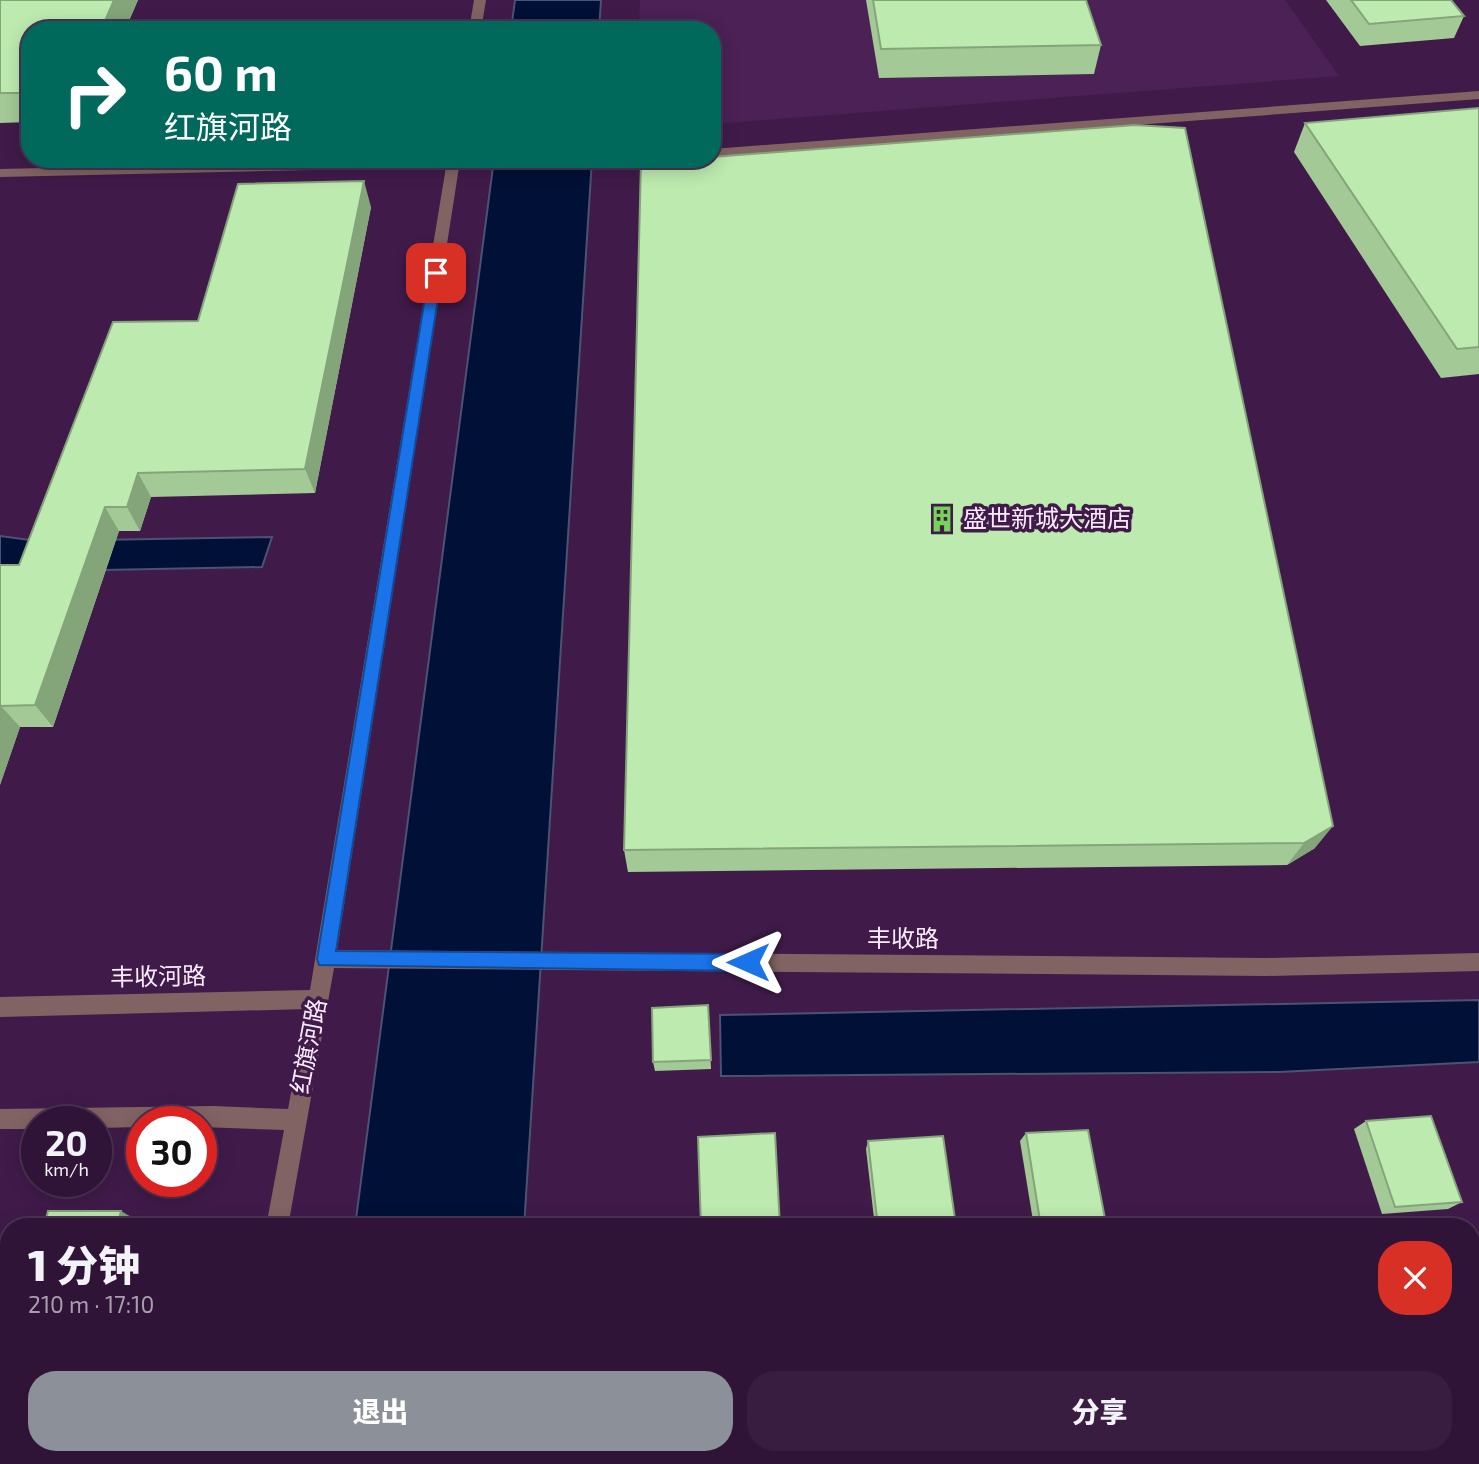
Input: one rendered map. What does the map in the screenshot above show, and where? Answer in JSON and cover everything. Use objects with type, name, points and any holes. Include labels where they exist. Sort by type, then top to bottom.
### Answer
[{"type":"street","points":[[476,21],[480,0]]},
{"type":"street","points":[[721,152],[1479,95]]},
{"type":"street","points":[[0,173],[189,168]]},
{"type":"street","name":"红旗河路","points":[[279,1218],[326,959],[453,168]]},
{"type":"street","name":"丰收路","points":[[326,959],[360,957],[1252,967],[1479,962]]},
{"type":"street","name":"丰收河路","points":[[0,1007],[318,999]]},
{"type":"street","points":[[0,1119],[213,1116],[295,1120]]},
{"type":"shaded area","points":[[640,0],[1285,0],[1339,76],[721,123],[721,21],[639,21]]},
{"type":"water","points":[[515,0],[601,0],[600,21],[512,21]]},
{"type":"water","points":[[493,168],[591,168],[525,1218],[356,1218]]},
{"type":"water","points":[[0,536],[37,541],[272,537],[262,567],[0,572]]},
{"type":"water","points":[[1479,1000],[1479,1062],[1279,1072],[721,1076],[720,1015]]},
{"type":"building","points":[[0,0],[114,0],[105,21],[21,21],[21,93],[0,93]]},
{"type":"building","points":[[873,0],[1086,0],[1101,45],[881,49]]},
{"type":"building","points":[[1351,0],[1451,0],[1464,16],[1369,24]]},
{"type":"building","points":[[1479,108],[1479,347],[1457,349],[1305,123]]},
{"type":"building","name":"盛世新城大酒店","points":[[1135,125],[1185,128],[1333,826],[1304,843],[624,850],[641,168],[721,168],[721,156]]},
{"type":"building","points":[[364,181],[305,469],[138,473],[127,507],[105,507],[35,705],[1,706],[0,709],[0,565],[19,565],[113,322],[198,321],[238,184]]},
{"type":"building","points":[[708,1005],[711,1060],[653,1062],[652,1008]]},
{"type":"building","points":[[1431,1116],[1462,1202],[1395,1207],[1366,1121]]},
{"type":"building","points":[[1088,1130],[1105,1218],[1040,1218],[1026,1133]]},
{"type":"building","points":[[775,1133],[780,1218],[701,1218],[698,1137]]},
{"type":"building","points":[[943,1136],[955,1218],[877,1218],[868,1141]]},
{"type":"building","points":[[48,1211],[121,1211],[119,1218],[46,1218]]},
{"type":"place","name":"盛世新城大酒店","points":[[942,519]]},
{"type":"route","points":[[436,273],[326,959],[360,957],[748,962]]}]
